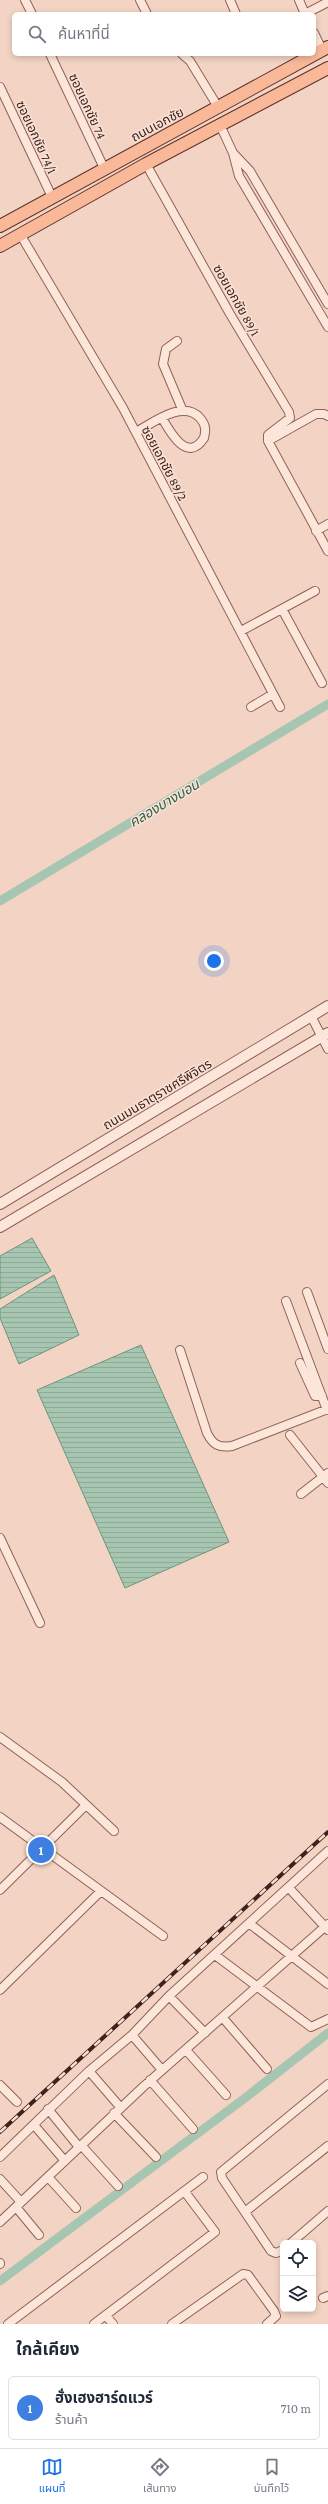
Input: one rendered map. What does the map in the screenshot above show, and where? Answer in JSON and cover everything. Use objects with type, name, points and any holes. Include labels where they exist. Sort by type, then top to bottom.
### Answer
[{"type":"main road","name":"ถนนเอกชัย","points":[[316,54],[325,49]]},
{"type":"main road","name":"ถนนเอกชัย","points":[[0,226],[312,56]]},
{"type":"main road","points":[[0,246],[146,164],[328,68]]},
{"type":"street","points":[[25,0],[31,12]]},
{"type":"street","points":[[140,0],[146,12]]},
{"type":"street","points":[[230,0],[235,12]]},
{"type":"street","points":[[299,0],[304,12]]},
{"type":"street","points":[[309,12],[328,2]]},
{"type":"street","points":[[316,36],[325,49]]},
{"type":"street","name":"ซอยเอกชัย 74","points":[[51,56],[104,168]]},
{"type":"street","points":[[184,56],[190,61],[218,107]]},
{"type":"street","name":"ซอยเอกชัย 74/1","points":[[0,87],[52,197]]},
{"type":"street","points":[[220,125],[233,153],[239,176],[328,327]]},
{"type":"street","points":[[233,153],[250,171],[328,304]]},
{"type":"street","name":"ซอยเอกชัย 89/1","points":[[146,164],[230,314],[289,412],[290,418],[268,435],[268,440]]},
{"type":"street","name":"ซอยเอกชัย 89/2","points":[[20,234],[136,432],[280,707]]},
{"type":"street","points":[[177,341],[166,349],[163,364],[182,409]]},
{"type":"street","points":[[136,432],[162,418],[182,409],[196,414],[205,426],[204,438],[194,446],[183,446],[178,444],[162,418]]},
{"type":"street","points":[[328,416],[324,414],[316,414],[268,440],[328,551]]},
{"type":"street","points":[[316,531],[328,524]]},
{"type":"street","points":[[241,631],[315,591]]},
{"type":"street","points":[[282,609],[322,683]]},
{"type":"street","points":[[251,707],[273,694]]},
{"type":"street","name":"ถนนมนธาตุราชศรีพิจิตร","points":[[0,1204],[328,1006]]},
{"type":"street","points":[[312,1016],[325,1035],[328,1049]]},
{"type":"street","points":[[0,1227],[325,1035]]},
{"type":"street","points":[[306,1292],[328,1349]]},
{"type":"street","points":[[180,1350],[207,1433],[212,1443],[217,1446],[232,1446],[328,1409],[286,1301]]},
{"type":"street","points":[[300,1363],[314,1396],[322,1396]]},
{"type":"street","points":[[290,1435],[326,1478],[301,1494]]},
{"type":"street","points":[[0,1538],[40,1623]]},
{"type":"street","points":[[0,1736],[62,1782],[114,1831]]},
{"type":"street","points":[[0,1890],[86,1805]]},
{"type":"street","points":[[0,1817],[163,1936]]},
{"type":"street","points":[[0,2157],[89,2071],[132,2035],[169,1996],[250,1924],[328,1851]]},
{"type":"street","points":[[0,2222],[150,2080],[327,1927],[289,1888]]},
{"type":"street","points":[[0,1990],[101,1891]]},
{"type":"street","points":[[250,1924],[328,1984]]},
{"type":"street","points":[[216,1955],[311,2027],[328,2018]]},
{"type":"street","points":[[169,1996],[205,2033]]},
{"type":"street","points":[[223,2018],[267,2069]]},
{"type":"street","points":[[132,2035],[162,2070]]},
{"type":"street","points":[[186,2050],[226,2095]]},
{"type":"street","points":[[89,2071],[156,2157]]},
{"type":"street","points":[[150,2080],[193,2129]]},
{"type":"street","points":[[280,2251],[276,2253],[271,2251],[246,2211],[222,2178],[222,2168],[328,2084]]},
{"type":"street","points":[[0,2085],[17,2102]]},
{"type":"street","points":[[48,2109],[80,2146],[118,2186]]},
{"type":"street","points":[[34,2125],[65,2161]]},
{"type":"street","points":[[246,2211],[328,2146]]},
{"type":"street","points":[[48,2177],[76,2208]]},
{"type":"street","points":[[14,2322],[203,2177]]},
{"type":"street","points":[[0,2179],[19,2204],[39,2235]]},
{"type":"street","points":[[94,2324],[215,2232],[185,2192]]},
{"type":"street","points":[[295,2240],[328,2212]]},
{"type":"street","points":[[172,2324],[243,2274],[248,2275],[274,2311],[276,2316],[267,2324]]},
{"type":"street","points":[[106,2316],[113,2324]]},
{"type":"shaded area","points":[[32,1238],[51,1271],[0,1299],[0,1256]]},
{"type":"shaded area","points":[[54,1275],[79,1335],[19,1364],[0,1318],[0,1309]]},
{"type":"shaded area","points":[[141,1345],[229,1542],[125,1588],[37,1390]]},
{"type":"waterway","name":"คลองบางบอน","points":[[0,901],[328,704]]},
{"type":"waterway","points":[[0,2281],[245,2098],[328,2033]]},
{"type":"railway","points":[[0,2132],[328,1832]]},
{"type":"place","name":"ฮั่งเฮงฮาร์ดแวร์","points":[[41,1850]]}]
